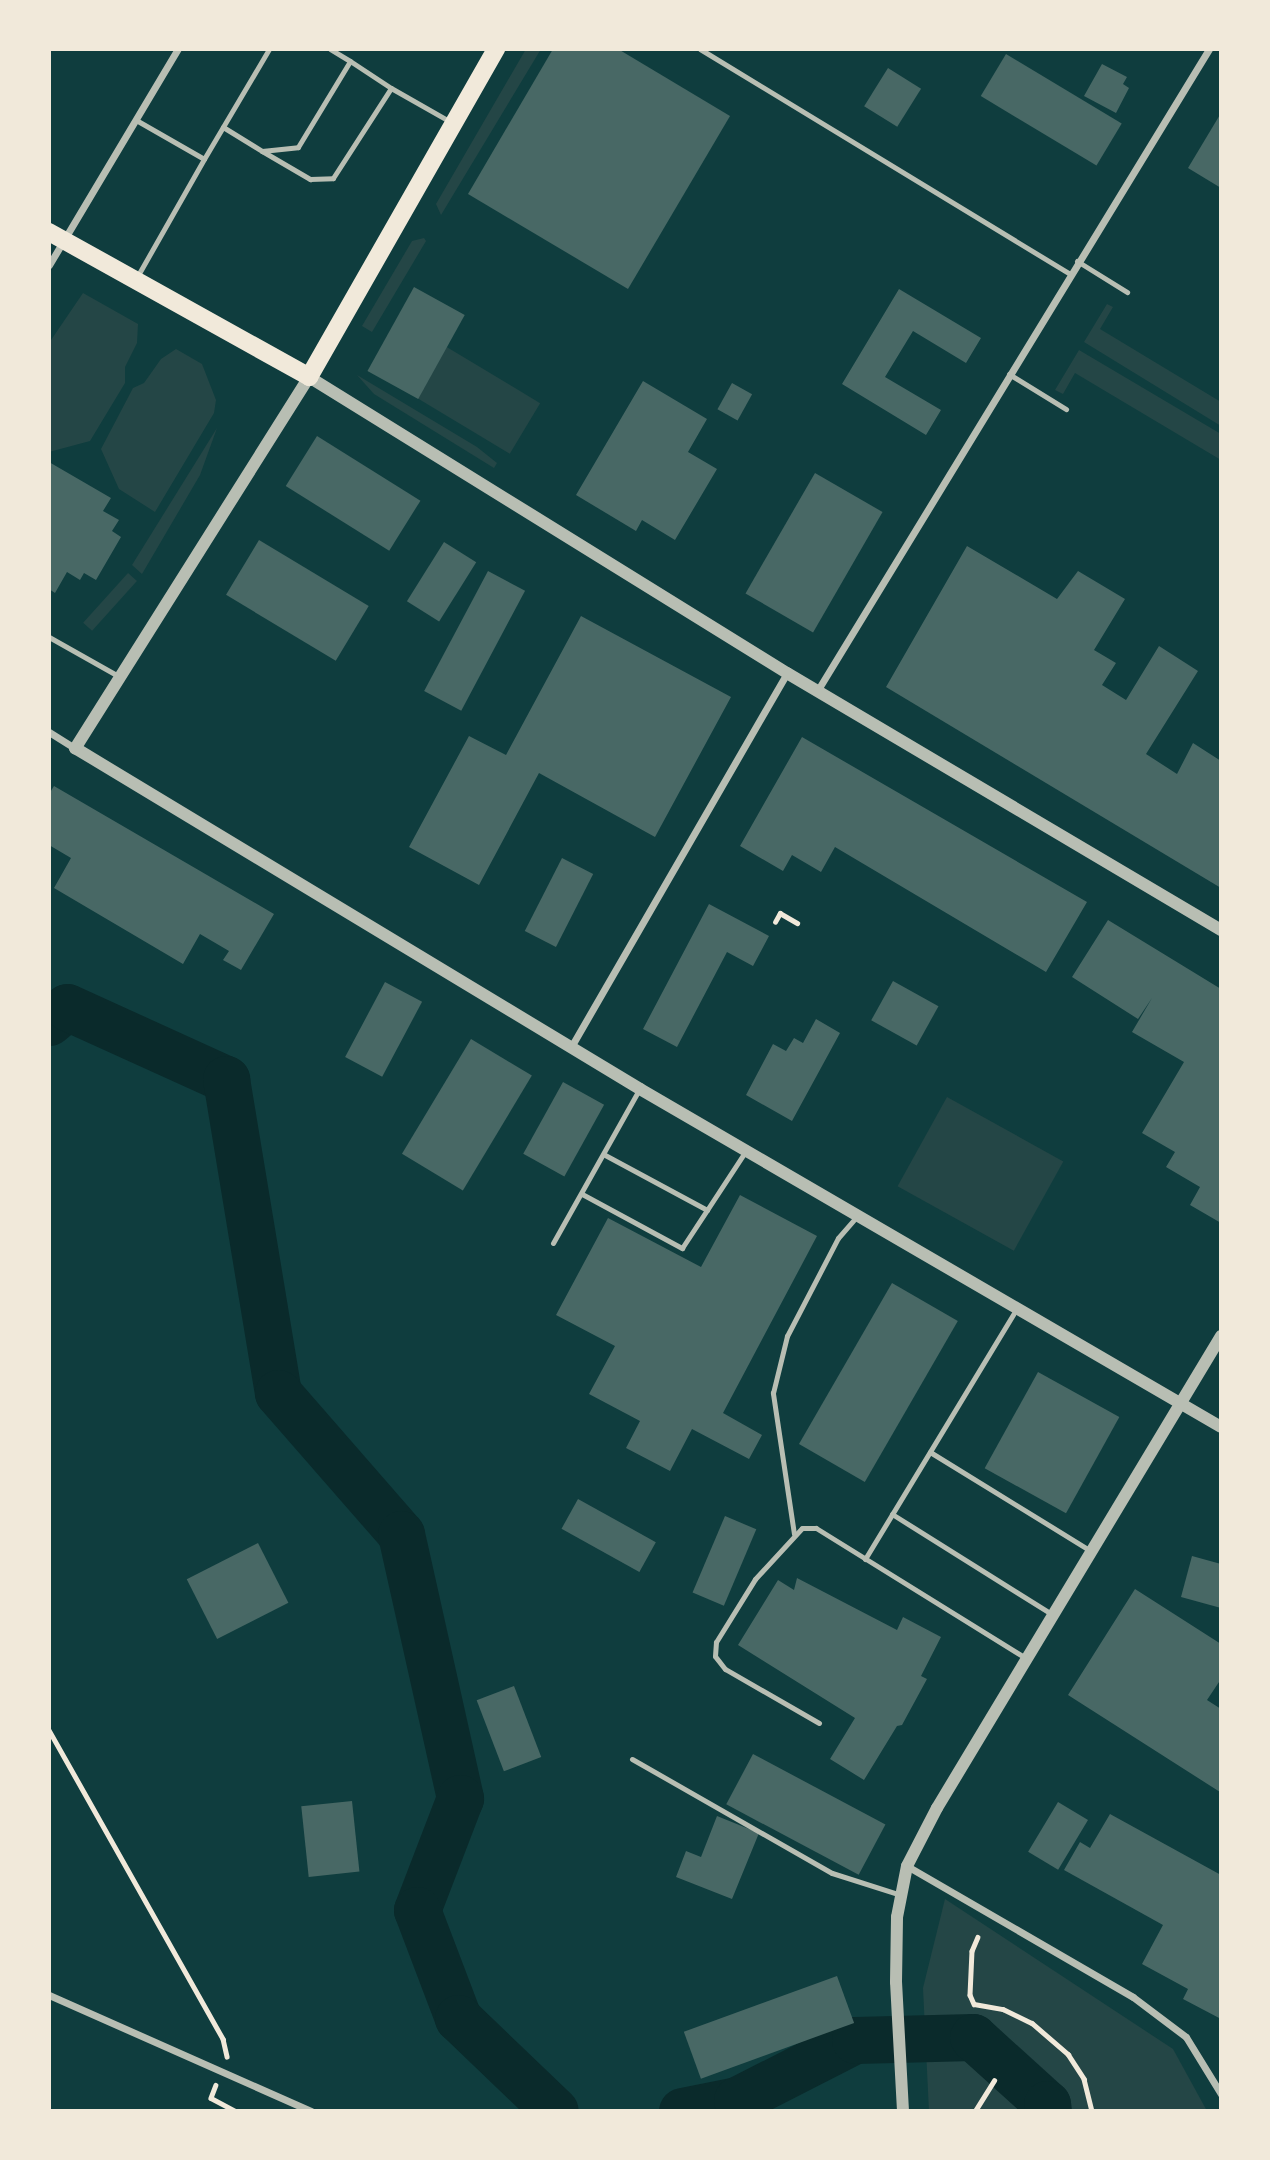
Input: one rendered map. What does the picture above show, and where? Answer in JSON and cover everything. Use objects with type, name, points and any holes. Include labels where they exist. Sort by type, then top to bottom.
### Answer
[{"type":"main road","points":[[57,236],[309,377],[496,49]]},
{"type":"street","points":[[49,265],[57,236],[136,120],[178,49]]},
{"type":"street","points":[[818,688],[1209,49]]},
{"type":"street","points":[[75,748],[309,377],[787,673],[818,688],[1221,930]]},
{"type":"street","points":[[571,1047],[787,673]]},
{"type":"street","points":[[49,732],[640,1089],[1221,1427]]},
{"type":"street","points":[[903,2108],[896,1982],[901,1895],[907,1866],[1053,1615],[1221,1336]]},
{"type":"street","points":[[907,1866],[1133,1997],[1186,2037],[1221,2094]]},
{"type":"street","points":[[49,1995],[222,2069],[311,2111]]},
{"type":"lane","points":[[135,280],[269,49]]},
{"type":"lane","points":[[330,49],[391,88],[454,123]]},
{"type":"lane","points":[[700,49],[1069,274]]},
{"type":"lane","points":[[262,151],[298,147],[350,61]]},
{"type":"lane","points":[[223,127],[310,179],[333,178],[391,88]]},
{"type":"lane","points":[[136,120],[204,159]]},
{"type":"lane","points":[[1077,261],[1127,292]]},
{"type":"lane","points":[[1009,374],[1066,409]]},
{"type":"lane","points":[[49,637],[120,677]]},
{"type":"lane","points":[[553,1242],[605,1155],[640,1089]]},
{"type":"lane","points":[[582,1194],[682,1248],[747,1150]]},
{"type":"lane","points":[[605,1155],[707,1210]]},
{"type":"lane","points":[[794,1534],[773,1393],[787,1336],[838,1238],[858,1215]]},
{"type":"lane","points":[[865,1559],[1017,1308]]},
{"type":"lane","points":[[930,1451],[1092,1551]]},
{"type":"lane","points":[[892,1514],[1053,1615]]},
{"type":"lane","points":[[819,1723],[725,1668],[715,1656],[716,1642],[755,1579],[802,1528],[816,1528],[1027,1659]]},
{"type":"lane","points":[[632,1759],[832,1873],[901,1895]]},
{"type":"path","points":[[775,922],[780,913],[797,923]]},
{"type":"path","points":[[49,1730],[223,2039],[228,2055],[211,2098],[235,2111]]},
{"type":"path","points":[[978,1937],[972,1951],[970,1995],[974,2004],[1003,2009],[1032,2023],[1068,2054],[1084,2079],[1092,2111]]},
{"type":"path","points":[[975,2111],[994,2081]]},
{"type":"shaded area","points":[[526,49],[541,49],[441,215],[436,204]]},
{"type":"shaded area","points":[[424,238],[426,241],[372,332],[362,326],[412,241]]},
{"type":"shaded area","points":[[83,293],[138,324],[137,343],[125,367],[125,383],[90,441],[49,452],[49,343]]},
{"type":"shaded area","points":[[1107,304],[1113,307],[1100,329],[1221,402],[1221,426],[1084,342]]},
{"type":"shaded area","points":[[445,346],[540,403],[510,454],[415,397]]},
{"type":"shaded area","points":[[176,349],[202,364],[216,400],[214,413],[155,512],[119,489],[101,449],[133,388],[144,383],[161,359]]},
{"type":"shaded area","points":[[1079,350],[1221,434],[1221,460],[1075,373],[1063,394],[1055,390]]},
{"type":"shaded area","points":[[357,375],[477,447],[497,463],[494,468],[374,394]]},
{"type":"shaded area","points":[[217,428],[200,475],[142,574],[132,565]]},
{"type":"shaded area","points":[[128,573],[137,581],[92,631],[83,623]]},
{"type":"shaded area","points":[[947,1097],[1063,1161],[1014,1251],[898,1186]]},
{"type":"shaded area","points":[[945,1899],[1173,2049],[1207,2111],[929,2111],[923,1988]]},
{"type":"building","points":[[553,49],[618,49],[730,116],[628,289],[468,194]]},
{"type":"building","points":[[1006,54],[1122,124],[1096,166],[981,96]]},
{"type":"building","points":[[1102,64],[1127,77],[1123,84],[1129,88],[1116,113],[1084,96]]},
{"type":"building","points":[[888,68],[921,89],[897,127],[864,106]]},
{"type":"building","points":[[1221,113],[1221,188],[1188,168]]},
{"type":"building","points":[[414,287],[465,315],[418,399],[367,371]]},
{"type":"building","points":[[899,289],[981,338],[966,363],[913,331],[885,377],[941,410],[926,435],[842,384]]},
{"type":"building","points":[[643,381],[707,419],[688,452],[717,469],[675,540],[642,520],[636,531],[576,495]]},
{"type":"building","points":[[732,383],[752,394],[738,420],[717,409]]},
{"type":"building","points":[[317,436],[420,501],[389,551],[286,486]]},
{"type":"building","points":[[49,462],[111,498],[103,511],[119,520],[112,531],[121,537],[96,580],[84,573],[80,580],[67,572],[55,593],[49,589]]},
{"type":"building","points":[[815,473],[883,512],[813,632],[746,593]]},
{"type":"building","points":[[259,540],[369,606],[336,661],[226,595]]},
{"type":"building","points":[[444,542],[476,562],[439,622],[407,601]]},
{"type":"building","points":[[967,546],[1057,599],[1078,571],[1125,599],[1094,650],[1116,663],[1102,685],[1126,700],[1159,646],[1198,671],[1146,754],[1177,774],[1193,743],[1221,761],[1221,888],[886,687]]},
{"type":"building","points":[[488,571],[525,591],[461,711],[424,691]]},
{"type":"building","points":[[581,616],[731,697],[655,837],[539,773],[479,885],[409,847],[469,736],[506,755]]},
{"type":"building","points":[[802,737],[1087,902],[1046,972],[835,847],[821,872],[792,855],[783,871],[740,846]]},
{"type":"building","points":[[54,786],[274,914],[241,970],[223,960],[229,951],[200,934],[183,964],[54,888],[71,858],[49,845],[49,794]]},
{"type":"building","points":[[562,858],[593,874],[556,947],[525,931]]},
{"type":"building","points":[[709,904],[769,936],[753,966],[727,952],[677,1047],[643,1029]]},
{"type":"building","points":[[1108,920],[1221,989],[1221,1223],[1190,1205],[1200,1187],[1166,1167],[1175,1152],[1142,1133],[1184,1062],[1132,1032],[1152,998],[1138,1019],[1072,977]]},
{"type":"building","points":[[893,981],[938,1006],[917,1046],[871,1020]]},
{"type":"building","points":[[385,982],[422,1002],[382,1077],[345,1057]]},
{"type":"building","points":[[816,1019],[840,1033],[792,1121],[746,1095],[773,1044],[786,1051],[794,1038],[803,1043]]},
{"type":"building","points":[[471,1039],[532,1076],[463,1190],[402,1154]]},
{"type":"building","points":[[563,1082],[604,1105],[564,1177],[523,1154]]},
{"type":"building","points":[[740,1195],[817,1236],[723,1413],[762,1435],[749,1459],[692,1429],[670,1471],[626,1448],[640,1421],[589,1394],[615,1346],[556,1315],[608,1218],[701,1267]]},
{"type":"building","points":[[892,1283],[958,1321],[865,1482],[799,1444]]},
{"type":"building","points":[[1038,1372],[1119,1417],[1066,1513],[985,1468]]},
{"type":"building","points":[[578,1499],[656,1542],[639,1572],[562,1529]]},
{"type":"building","points":[[725,1516],[756,1529],[724,1606],[693,1592]]},
{"type":"building","points":[[258,1543],[288,1603],[217,1639],[187,1579]]},
{"type":"building","points":[[1192,1556],[1221,1564],[1221,1608],[1181,1597]]},
{"type":"building","points":[[797,1578],[897,1630],[903,1617],[941,1637],[921,1676],[927,1679],[902,1725],[897,1726],[864,1780],[830,1759],[855,1718],[738,1645],[778,1580],[794,1590]]},
{"type":"building","points":[[1135,1589],[1221,1644],[1221,1679],[1207,1700],[1221,1709],[1220,1792],[1068,1695]]},
{"type":"building","points":[[514,1686],[541,1757],[504,1771],[477,1700]]},
{"type":"building","points":[[753,1754],[885,1824],[859,1875],[726,1804]]},
{"type":"building","points":[[352,1801],[359,1872],[309,1877],[301,1806]]},
{"type":"building","points":[[1058,1802],[1088,1820],[1058,1870],[1028,1852]]},
{"type":"building","points":[[1110,1814],[1221,1875],[1221,2019],[1183,1999],[1188,1989],[1142,1964],[1163,1925],[1064,1870],[1080,1842],[1090,1848]]},
{"type":"building","points":[[717,1816],[759,1833],[732,1899],[676,1877],[686,1851],[701,1857]]},
{"type":"building","points":[[837,1976],[854,2023],[701,2079],[684,2032]]},
{"type":"waterway","points":[[49,1022],[67,1007],[226,1079],[278,1393],[401,1534],[460,1798],[417,1910],[458,2018],[555,2111]]},
{"type":"waterway","points":[[682,2111],[737,2100],[855,2040],[973,2037],[1047,2104],[1048,2111]]}]
